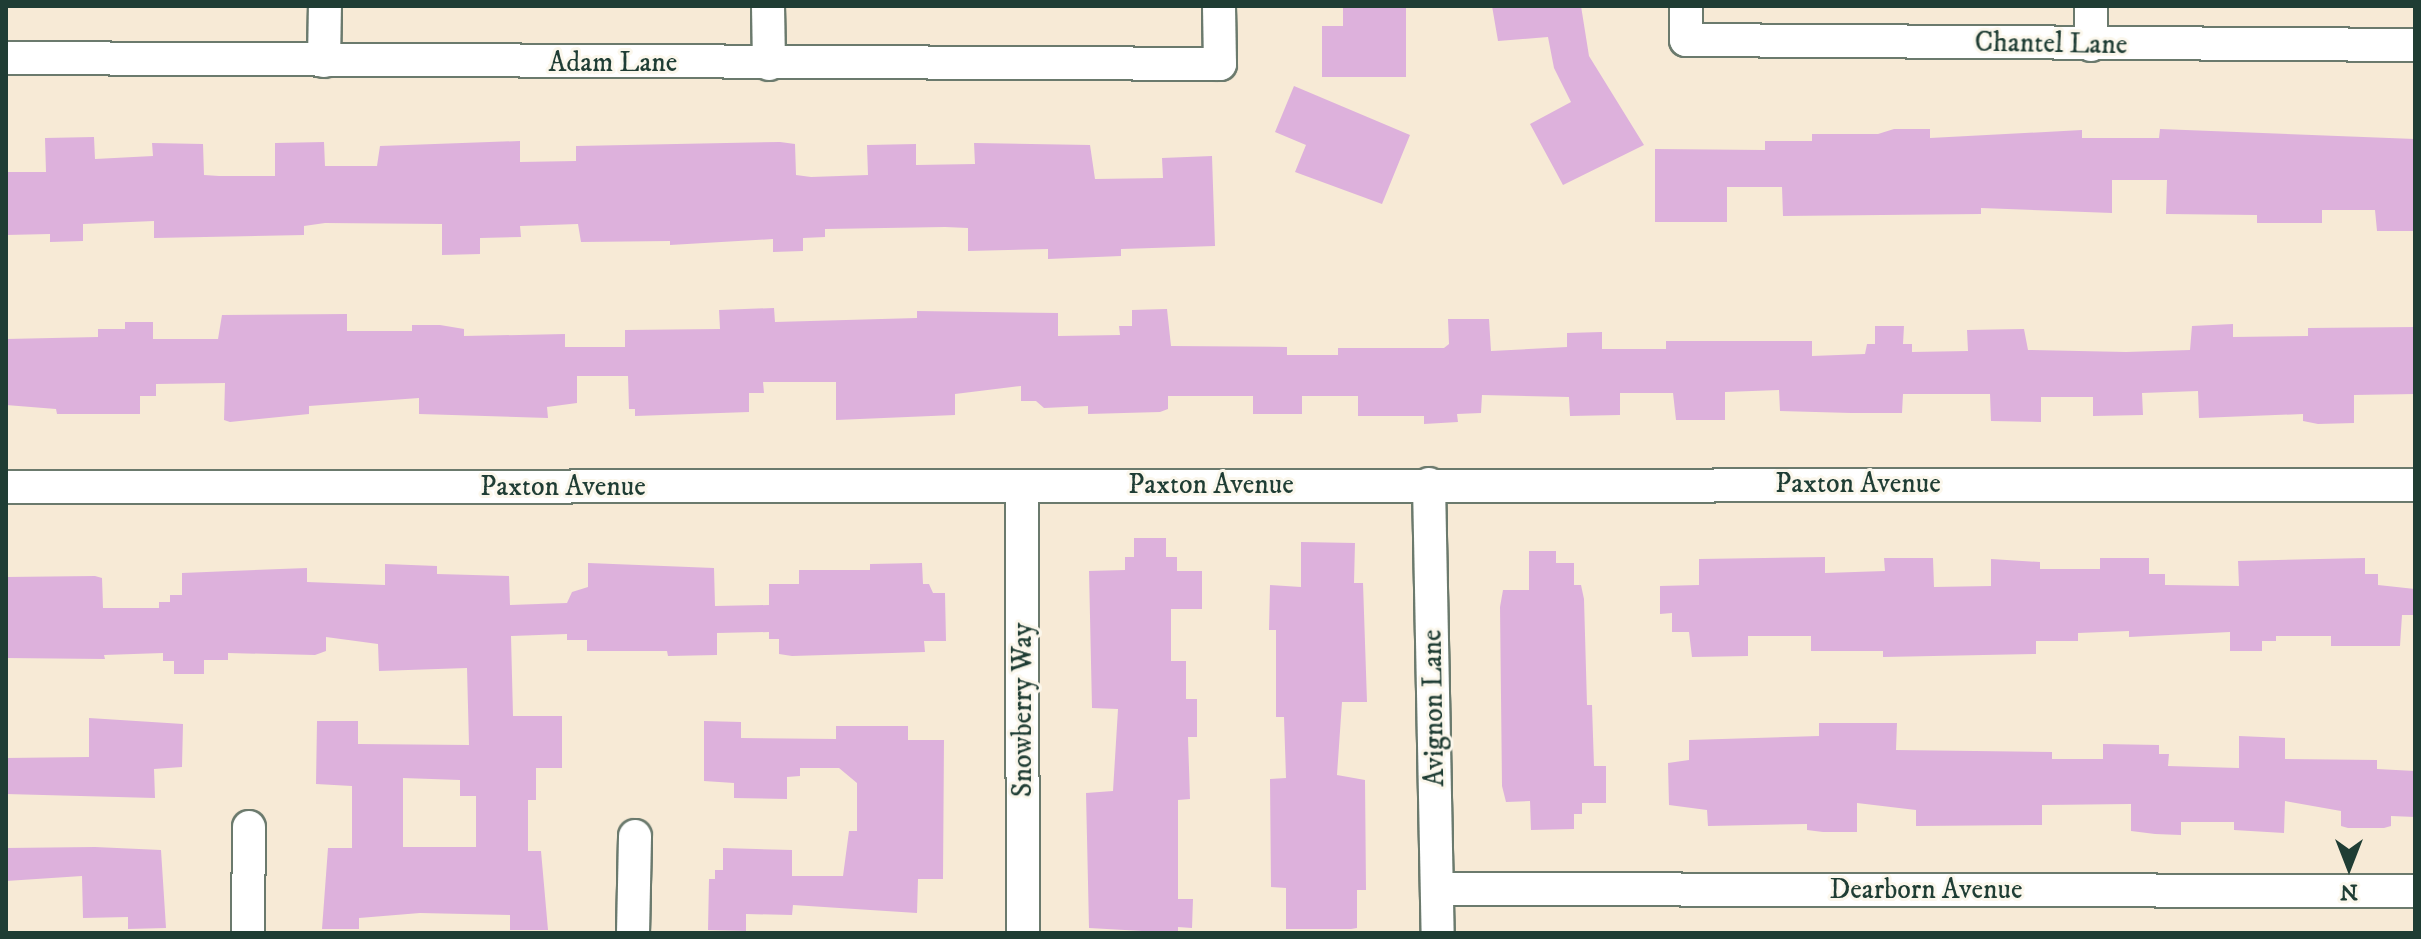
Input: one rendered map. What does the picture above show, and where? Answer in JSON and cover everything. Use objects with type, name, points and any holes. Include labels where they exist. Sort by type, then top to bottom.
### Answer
[{"type":"street","points":[[324,61],[325,6]]},
{"type":"street","points":[[768,6],[769,64]]},
{"type":"street","name":"Adam Lane","points":[[6,58],[1220,64],[1219,6]]},
{"type":"street","name":"Chantel Lane","points":[[1686,6],[1686,40],[2415,45]]},
{"type":"street","points":[[2091,6],[2091,45]]},
{"type":"street","name":"Avignon Lane","points":[[1429,484],[1438,933]]},
{"type":"street","name":"Paxton Avenue","points":[[6,487],[2415,485]]},
{"type":"street","name":"Snowberry Way","points":[[1022,487],[1023,933]]},
{"type":"street","points":[[248,933],[249,827]]},
{"type":"street","points":[[633,933],[635,836]]},
{"type":"street","name":"Dearborn Avenue","points":[[1438,889],[2415,891]]},
{"type":"building","points":[[1343,6],[1406,6],[1406,77],[1322,77],[1322,26],[1343,26]]},
{"type":"building","points":[[1492,6],[1581,6],[1589,56],[1644,145],[1563,185],[1530,124],[1571,102],[1554,68],[1548,37],[1498,41]]},
{"type":"building","points":[[1294,86],[1410,135],[1382,204],[1295,172],[1306,145],[1275,132]]},
{"type":"building","points":[[1894,129],[1930,129],[1930,138],[2082,130],[2082,138],[2159,138],[2160,129],[2415,139],[2415,231],[2377,231],[2375,210],[2322,210],[2322,223],[2257,223],[2257,215],[2166,214],[2167,180],[2112,180],[2112,213],[1981,208],[1981,214],[1783,216],[1782,187],[1727,187],[1727,222],[1655,222],[1655,149],[1765,150],[1765,141],[1812,141],[1812,134],[1878,134]]},
{"type":"building","points":[[94,137],[95,159],[153,156],[152,143],[203,144],[204,175],[219,176],[275,176],[275,143],[324,142],[325,166],[377,166],[380,146],[520,141],[520,162],[576,161],[576,146],[780,142],[795,144],[796,175],[811,177],[868,175],[867,145],[916,144],[916,165],[975,164],[974,143],[1090,145],[1095,179],[1163,178],[1162,158],[1212,156],[1215,246],[1121,249],[1121,256],[1048,259],[1048,249],[968,251],[968,228],[945,227],[825,229],[825,237],[803,238],[803,251],[773,252],[773,239],[670,245],[670,241],[581,242],[578,224],[520,226],[521,237],[480,238],[480,254],[442,255],[442,224],[325,223],[304,226],[304,235],[154,238],[154,221],[83,224],[83,241],[50,242],[50,234],[6,235],[6,172],[46,172],[45,138]]},
{"type":"building","points":[[774,308],[775,322],[917,318],[917,311],[1058,313],[1058,336],[1120,335],[1119,326],[1132,326],[1132,310],[1167,309],[1171,346],[1287,347],[1287,355],[1338,355],[1338,348],[1444,348],[1449,344],[1448,319],[1489,319],[1491,351],[1567,347],[1567,333],[1602,332],[1602,349],[1666,349],[1666,341],[1812,341],[1812,356],[1865,354],[1867,344],[1875,344],[1875,326],[1904,326],[1903,344],[1912,344],[1912,352],[1968,351],[1967,330],[2024,329],[2028,350],[2126,352],[2190,350],[2192,326],[2233,324],[2233,337],[2308,336],[2308,328],[2415,327],[2415,394],[2354,395],[2354,423],[2318,424],[2303,421],[2303,414],[2199,418],[2198,391],[2142,393],[2143,415],[2093,416],[2093,397],[2041,397],[2041,422],[1991,421],[1990,394],[1903,394],[1902,413],[1851,413],[1780,411],[1779,390],[1725,392],[1725,420],[1676,420],[1673,393],[1620,393],[1620,415],[1570,416],[1569,397],[1482,395],[1481,413],[1457,414],[1458,422],[1424,424],[1424,416],[1358,416],[1358,396],[1302,396],[1302,414],[1253,414],[1253,396],[1168,396],[1168,409],[1160,412],[1088,414],[1088,406],[1044,408],[1036,401],[1021,401],[1021,386],[955,394],[955,415],[836,420],[836,382],[763,382],[764,393],[749,393],[749,412],[635,416],[635,409],[629,409],[628,376],[577,376],[577,403],[547,407],[548,418],[419,414],[419,398],[309,406],[309,414],[230,422],[224,420],[225,383],[156,384],[156,396],[140,396],[140,414],[57,414],[56,409],[6,405],[6,339],[98,337],[98,329],[125,329],[125,322],[153,322],[153,339],[218,339],[222,315],[347,314],[347,331],[412,331],[412,325],[440,325],[464,329],[464,336],[565,334],[565,347],[625,347],[625,330],[720,329],[719,310]]},
{"type":"building","points":[[1134,538],[1166,538],[1166,557],[1177,557],[1177,571],[1202,571],[1202,609],[1171,609],[1171,661],[1186,661],[1186,699],[1197,699],[1197,737],[1188,737],[1190,799],[1178,800],[1178,899],[1193,899],[1192,928],[1178,927],[1178,933],[1089,928],[1086,793],[1113,791],[1118,709],[1092,708],[1089,571],[1125,570],[1125,557],[1134,557]]},
{"type":"building","points":[[1301,542],[1355,543],[1354,583],[1363,583],[1367,702],[1342,702],[1337,775],[1365,780],[1366,890],[1357,890],[1357,928],[1351,929],[1286,929],[1286,888],[1271,887],[1270,779],[1286,778],[1284,717],[1276,717],[1276,630],[1269,630],[1270,585],[1301,587]]},
{"type":"building","points":[[1529,551],[1556,551],[1556,563],[1574,563],[1574,585],[1581,585],[1584,599],[1587,705],[1592,705],[1594,766],[1606,766],[1606,803],[1582,803],[1582,814],[1574,814],[1574,829],[1531,830],[1530,801],[1506,802],[1502,786],[1500,607],[1503,590],[1529,590]]},
{"type":"building","points":[[1825,557],[1825,573],[1885,571],[1884,558],[1933,558],[1934,587],[1991,586],[1991,559],[2040,562],[2040,569],[2100,569],[2100,558],[2149,558],[2149,574],[2165,574],[2165,585],[2239,586],[2238,561],[2365,558],[2365,574],[2378,574],[2378,585],[2415,589],[2415,615],[2402,615],[2400,646],[2331,646],[2331,636],[2276,636],[2276,641],[2262,641],[2262,651],[2230,651],[2230,632],[2129,637],[2129,631],[2078,633],[2078,641],[2036,641],[2036,654],[1883,657],[1883,651],[1811,651],[1811,636],[1748,636],[1748,656],[1692,657],[1689,632],[1672,632],[1672,613],[1660,614],[1660,586],[1699,585],[1699,559]]},
{"type":"building","points":[[588,563],[714,568],[715,606],[769,605],[769,584],[799,584],[799,570],[870,570],[870,564],[922,563],[923,584],[929,584],[933,593],[945,593],[946,641],[924,641],[925,652],[792,656],[779,654],[779,639],[769,639],[769,632],[717,633],[717,655],[668,656],[667,651],[587,651],[587,640],[567,640],[567,634],[511,636],[513,716],[562,716],[562,768],[536,768],[536,800],[528,800],[528,851],[541,851],[548,930],[510,930],[510,915],[420,913],[359,918],[359,929],[322,929],[328,848],[352,848],[352,786],[316,784],[317,721],[358,721],[358,744],[469,745],[467,668],[379,671],[378,644],[326,637],[326,651],[315,655],[228,653],[228,660],[204,660],[204,674],[174,674],[174,661],[163,661],[163,653],[104,655],[105,659],[6,658],[6,577],[102,578],[103,608],[159,608],[159,602],[170,602],[170,595],[182,595],[182,573],[307,568],[307,582],[385,585],[385,564],[437,566],[437,574],[509,576],[510,605],[567,603],[572,592],[588,587]],"holes":[[[403,778],[460,780],[460,796],[476,796],[476,847],[403,847]]]},
{"type":"building","points":[[89,718],[183,724],[182,767],[154,769],[155,798],[6,794],[6,758],[89,757]]},
{"type":"building","points":[[704,721],[741,722],[741,738],[836,739],[836,726],[908,726],[908,740],[944,740],[943,879],[918,879],[917,913],[793,905],[792,915],[746,914],[746,931],[708,930],[709,879],[715,879],[715,870],[723,870],[723,848],[792,850],[792,876],[843,876],[849,831],[857,831],[857,783],[839,768],[800,768],[800,776],[787,777],[787,799],[734,798],[734,783],[704,781]]},
{"type":"building","points":[[1819,723],[1897,723],[1896,750],[2052,752],[2052,759],[2103,759],[2103,744],[2159,745],[2159,754],[2169,754],[2168,766],[2239,768],[2239,736],[2285,738],[2285,759],[2377,760],[2377,769],[2415,771],[2415,817],[2391,816],[2391,826],[2384,828],[2348,828],[2341,826],[2341,811],[2285,801],[2284,833],[2234,830],[2234,822],[2181,822],[2181,835],[2131,831],[2131,804],[2042,805],[2042,825],[1916,826],[1916,810],[1857,803],[1857,832],[1823,832],[1807,830],[1807,824],[1708,826],[1707,810],[1669,805],[1668,763],[1689,760],[1689,740],[1819,736]]},
{"type":"building","points":[[6,848],[161,850],[166,928],[128,929],[128,917],[83,918],[82,876],[6,881]]}]
